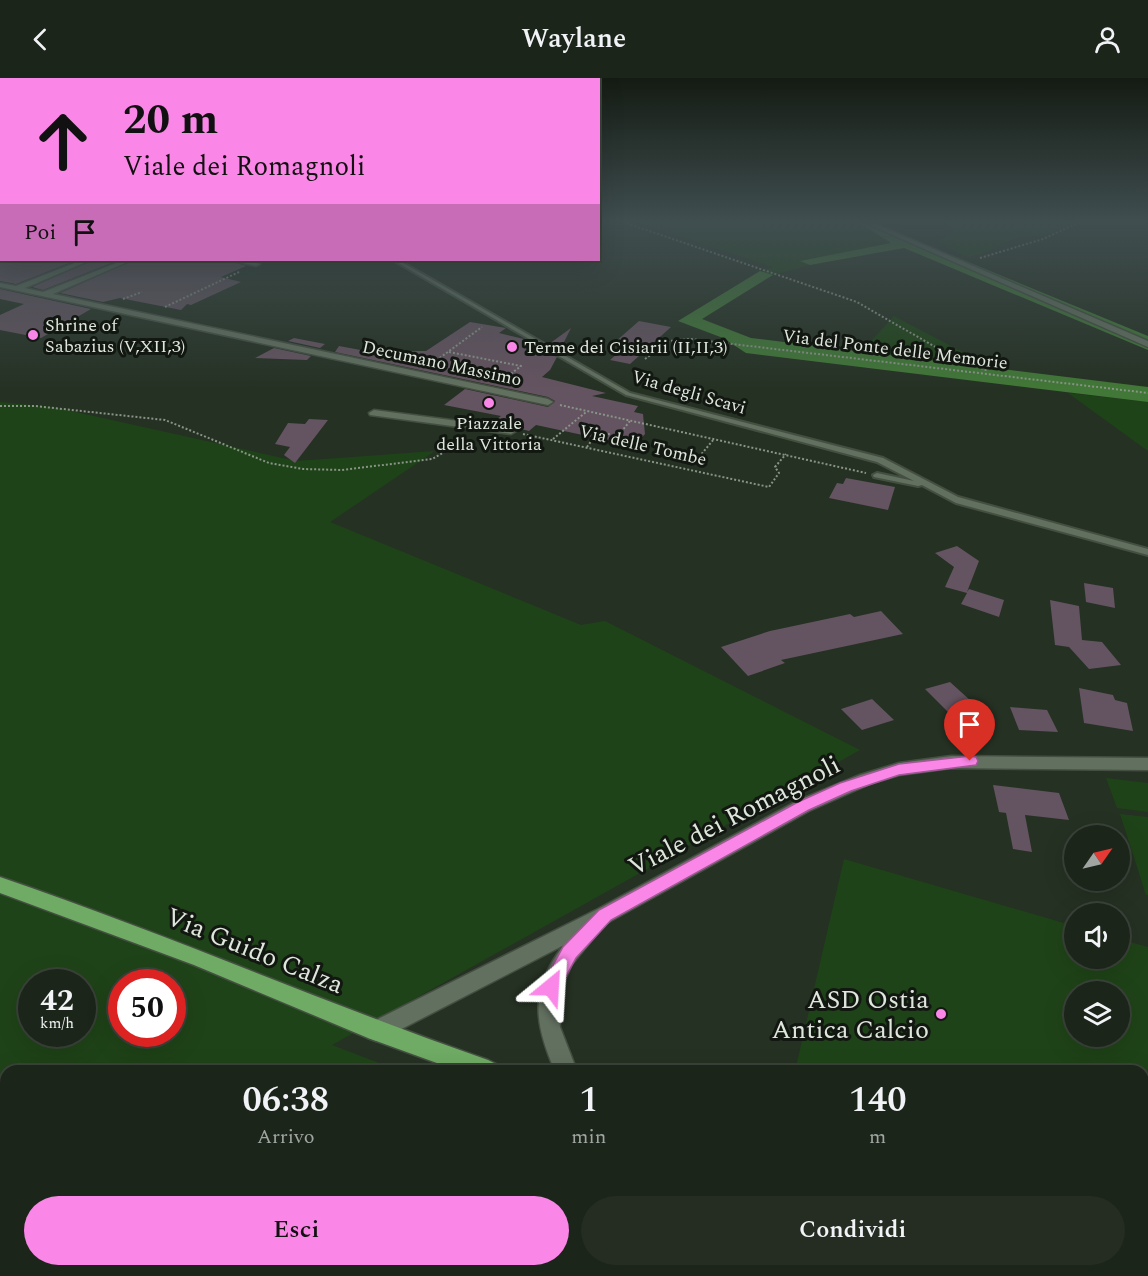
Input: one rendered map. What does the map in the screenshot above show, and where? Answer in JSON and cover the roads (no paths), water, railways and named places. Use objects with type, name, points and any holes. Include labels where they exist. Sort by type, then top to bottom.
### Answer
[{"type":"main road","name":"Via Guido Calza","points":[[0,885],[201,959],[376,1031],[471,1065]]},
{"type":"street","points":[[18,288],[43,278]]},
{"type":"street","points":[[45,294],[85,278]]},
{"type":"street","points":[[991,278],[1148,344]]},
{"type":"street","name":"Decumano Massimo","points":[[0,285],[548,402]]},
{"type":"street","points":[[374,413],[510,431]]},
{"type":"street","name":"Viale dei Romagnoli","points":[[376,1031],[605,915],[811,802],[890,771],[970,761],[1148,764]]},
{"type":"street","points":[[563,1065],[548,1028],[546,1000],[556,973],[569,952],[605,915]]},
{"type":"lane","name":"Via degli Scavi","points":[[426,278],[628,394],[879,460],[959,501]]},
{"type":"lane","name":"Via degli Scavi","points":[[876,475],[914,482],[959,501],[1148,552]]},
{"type":"place","name":"Shrine of Sabazius (V,XII,3)","points":[[33,335]]},
{"type":"place","name":"Terme dei Cisiarii (II,II,3)","points":[[512,347]]},
{"type":"place","name":"Piazzale della Vittoria","points":[[489,403]]},
{"type":"place","name":"ASD Ostia Antica Calcio","points":[[941,1014]]}]
